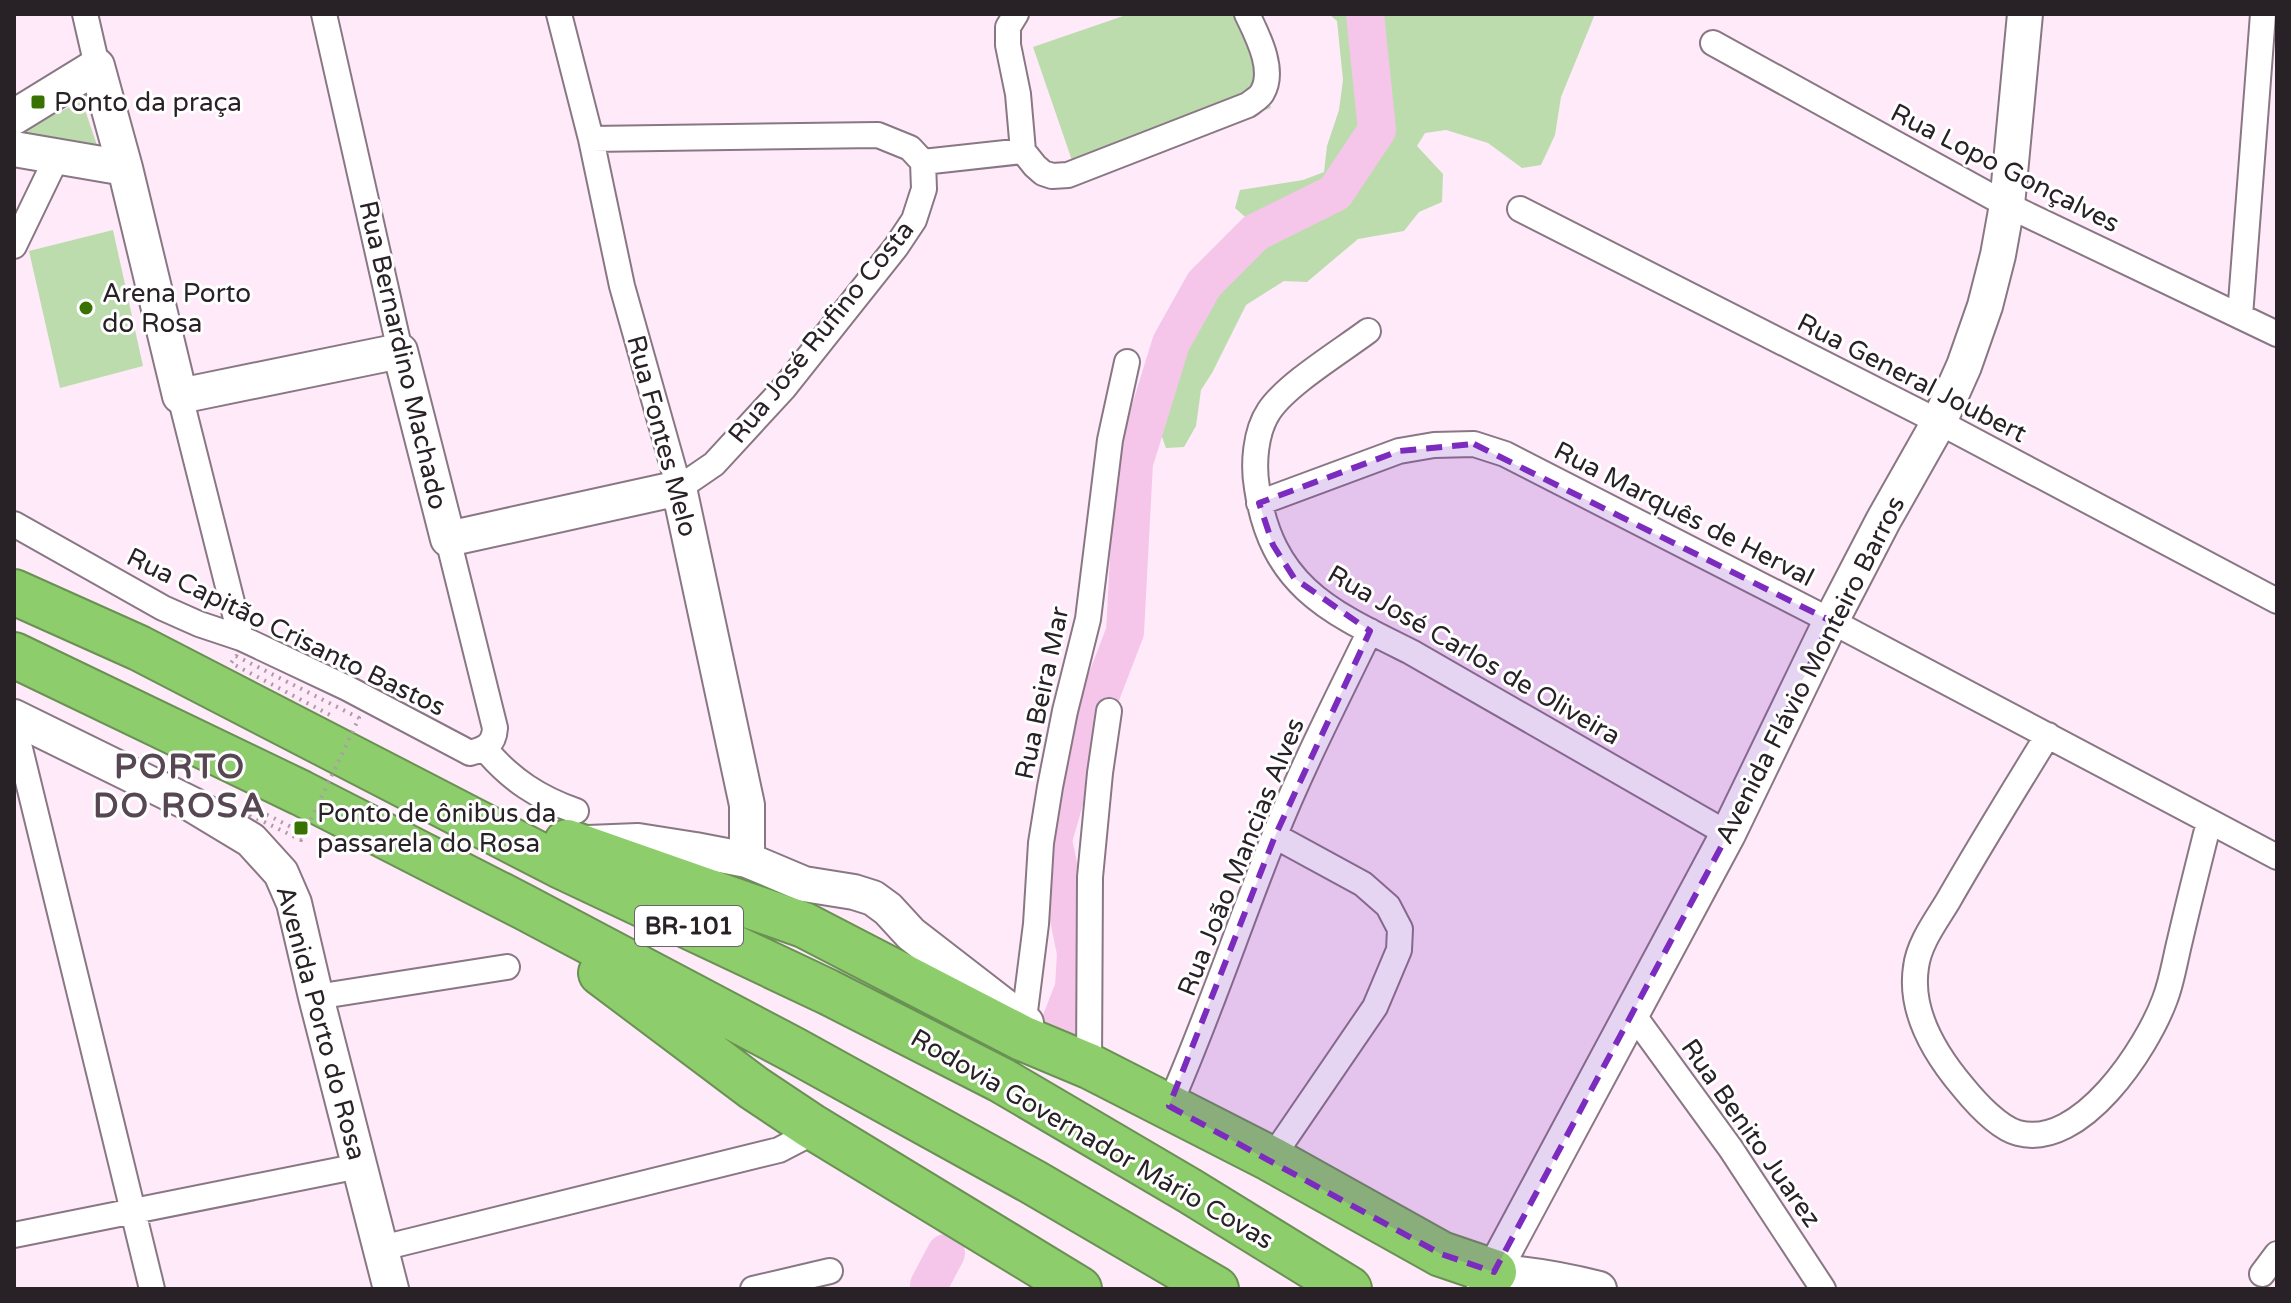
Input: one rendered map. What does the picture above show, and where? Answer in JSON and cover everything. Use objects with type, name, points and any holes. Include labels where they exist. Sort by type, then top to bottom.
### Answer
[{"type":"highway","name":"Rodovia Governador Mário Covas","points":[[14,592],[139,648],[559,865],[828,992],[1001,1080],[1349,1289]]},
{"type":"highway","points":[[33,663],[136,729],[304,824],[473,898],[575,955],[754,1088],[811,1126],[1079,1289]]},
{"type":"highway","name":"BR-101","points":[[33,663],[301,793],[524,907],[794,1050],[1033,1182],[1216,1289]]},
{"type":"highway","points":[[457,813],[575,827],[804,925],[1169,1106],[1489,1280]]},
{"type":"main road","name":"Avenida Flávio Monteiro Barros","points":[[1489,1280],[1728,834],[1831,621],[1939,422],[1964,366],[1985,306],[2007,205],[2025,14]]},
{"type":"main road","points":[[14,117],[97,66],[180,396],[400,351]]},
{"type":"main road","points":[[14,149],[125,168]]},
{"type":"main road","name":"Rua Bernardino Machado","points":[[400,351],[448,539]]},
{"type":"main road","name":"Rua José Rufino Costa","points":[[448,539],[679,488]]},
{"type":"main road","name":"Rua Fontes Melo","points":[[679,488],[747,805],[747,860]]},
{"type":"main road","name":"Avenida Porto do Rosa","points":[[14,717],[193,805],[251,840],[281,873],[293,899],[391,1289]]},
{"type":"main road","points":[[575,827],[747,860],[804,884],[873,898],[911,934],[1052,1046]]},
{"type":"main road","points":[[1489,1280],[1528,1273],[1599,1289]]},
{"type":"street","points":[[85,14],[97,66]]},
{"type":"street","name":"Rua Bernardino Machado","points":[[324,14],[400,351]]},
{"type":"street","name":"Rua Fontes Melo","points":[[559,14],[591,139],[622,286],[679,488]]},
{"type":"street","points":[[1016,14],[1008,27],[1008,45],[1018,94],[1023,151],[1043,173],[1052,176],[1068,175],[1248,105],[1261,96],[1267,79],[1261,44],[1247,14]]},
{"type":"street","points":[[2240,316],[2263,14]]},
{"type":"street","name":"Rua Lopo Gonçalves","points":[[1713,43],[2007,205],[2277,334]]},
{"type":"street","points":[[591,139],[878,135],[910,148],[923,162],[1023,151]]},
{"type":"street","points":[[14,246],[57,157]]},
{"type":"street","name":"Rua José Rufino Costa","points":[[679,488],[714,464],[784,388],[896,247],[918,210],[924,189],[923,162]]},
{"type":"street","name":"Rua General Joubert","points":[[1520,209],[1939,422],[2277,601]]},
{"type":"street","name":"Rua José Carlos de Oliveira","points":[[1368,331],[1281,396],[1267,414],[1259,437],[1254,472],[1259,503],[1273,545],[1294,578],[1311,595],[1370,631],[1728,834]]},
{"type":"street","name":"Rua Beira Mar","points":[[1052,1046],[1045,815],[1065,711],[1088,619],[1110,440],[1127,362]]},
{"type":"street","points":[[180,396],[241,638]]},
{"type":"street","name":"Rua Marquês de Herval","points":[[1259,503],[1399,451],[1434,445],[1474,444],[1505,454],[1831,621],[2277,857]]},
{"type":"street","name":"Rua Capitão Crisanto Bastos","points":[[14,524],[163,608],[241,638],[356,692],[470,753],[485,749],[495,737],[486,695]]},
{"type":"street","name":"Rua Bernardino Machado","points":[[448,539],[486,695]]},
{"type":"street","name":"Rua João Mancias Alves","points":[[1169,1106],[1197,1044],[1275,836],[1370,631]]},
{"type":"street","points":[[1052,1046],[1090,877],[1109,711]]},
{"type":"street","points":[[14,724],[152,1289]]},
{"type":"street","points":[[2048,735],[1924,943],[1916,966],[1916,1008],[1936,1051],[1991,1117],[2017,1133],[2038,1135],[2067,1125],[2094,1106],[2126,1073],[2145,1043],[2166,998],[2209,822]]},
{"type":"street","points":[[485,749],[502,769],[549,802],[575,827]]},
{"type":"street","points":[[1271,1159],[1375,1007],[1399,950],[1400,929],[1388,906],[1363,884],[1275,836]]},
{"type":"street","points":[[316,997],[507,967]]},
{"type":"street","name":"Rua Benito Juarez","points":[[1632,1013],[1731,1149],[1822,1288]]},
{"type":"street","points":[[382,1248],[779,1150],[804,1137],[811,1126]]},
{"type":"street","points":[[14,1235],[359,1166]]},
{"type":"street","points":[[2262,1274],[2277,1254]]},
{"type":"street","points":[[753,1289],[830,1271]]},
{"type":"path","points":[[304,824],[254,808],[250,815],[301,840],[304,824],[333,774],[359,718],[236,656],[231,663],[332,716]]},
{"type":"highlighted area","points":[[1474,444],[1831,621],[1728,834],[1494,1272],[1441,1254],[1169,1106],[1275,836],[1370,631],[1294,578],[1273,545],[1259,503],[1399,451]]},
{"type":"green space","points":[[1129,14],[1238,14],[1271,108],[1077,175],[1033,47]]},
{"type":"green space","points":[[1329,14],[1595,14],[1561,97],[1555,135],[1541,165],[1522,168],[1488,143],[1446,130],[1425,133],[1417,146],[1443,174],[1442,202],[1419,212],[1404,231],[1358,239],[1307,282],[1284,281],[1246,305],[1201,390],[1196,426],[1184,447],[1166,448],[1157,423],[1189,334],[1228,271],[1270,234],[1322,208],[1293,207],[1251,222],[1235,208],[1240,190],[1303,180],[1324,172],[1343,80],[1337,21]]},
{"type":"green space","points":[[82,101],[100,154],[14,134]]},
{"type":"green space","name":"Arena Porto do Rosa","points":[[113,230],[143,366],[60,388],[29,251]]},
{"type":"waterway","points":[[1060,1024],[1074,988],[1076,953],[1053,840],[1077,757],[1125,632],[1134,463],[1171,343],[1204,284],[1256,232],[1335,193],[1377,130],[1365,14]]},
{"type":"waterway","points":[[930,1289],[929,1285],[946,1253]]},
{"type":"place","name":"Ponto da praça","points":[[38,102]]},
{"type":"place","name":"Arena Porto do Rosa","points":[[86,308]]},
{"type":"place","name":"Ponto de ônibus da passarela do Rosa","points":[[301,828]]},
{"type":"district","name":"PORTO DO ROSA","points":[[180,786]]}]
